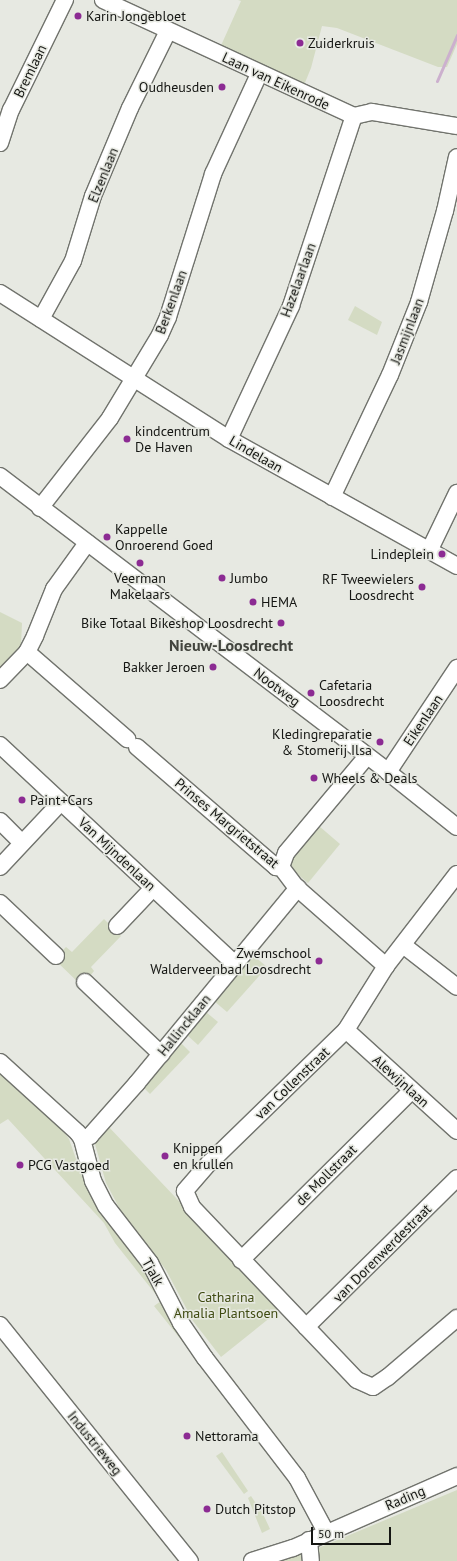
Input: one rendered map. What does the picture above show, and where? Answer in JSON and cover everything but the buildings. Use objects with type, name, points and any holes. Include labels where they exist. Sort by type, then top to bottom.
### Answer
[{"type":"street","name":"Bremlaan","points":[[0,143],[11,110],[65,0]]},
{"type":"street","name":"Laan van Eikenrode","points":[[103,0],[259,74],[354,116]]},
{"type":"street","name":"Elzenlaan","points":[[41,319],[73,261],[96,189],[130,108],[168,31]]},
{"type":"street","name":"Berkenlaan","points":[[40,508],[110,418],[134,380],[168,317],[213,174],[259,74]]},
{"type":"street","points":[[354,116],[372,112],[457,126]]},
{"type":"street","name":"Hazelaarlaan","points":[[229,439],[291,306],[354,116]]},
{"type":"street","name":"Jasmijnlaan","points":[[332,497],[390,375],[419,302],[445,211],[457,157]]},
{"type":"street","name":"Lindelaan","points":[[0,293],[134,380],[229,439],[457,566]]},
{"type":"street","name":"Nootweg","points":[[0,476],[388,772],[457,827]]},
{"type":"street","points":[[427,549],[432,545],[457,493]]},
{"type":"street","points":[[0,680],[27,652],[54,589],[87,543]]},
{"type":"street","name":"Prinses Margrietstraat","points":[[27,652],[276,867],[281,867],[298,888],[386,966]]},
{"type":"street","name":"Eikenlaan","points":[[388,772],[457,668]]},
{"type":"street","name":"Van Mijndenlaan","points":[[0,745],[235,964]]},
{"type":"street","points":[[281,867],[286,852],[367,756]]},
{"type":"street","points":[[0,867],[61,802]]},
{"type":"street","points":[[0,821],[22,843]]},
{"type":"street","name":"van Collenstraat","points":[[241,1260],[192,1206],[185,1191],[196,1176],[209,1163],[346,1030],[386,966],[457,874]]},
{"type":"street","points":[[117,926],[153,888]]},
{"type":"street","name":"Hallincklaan","points":[[82,1139],[90,1136],[161,1054],[298,888]]},
{"type":"street","points":[[0,903],[56,956]]},
{"type":"street","points":[[403,945],[457,987]]},
{"type":"street","points":[[85,982],[161,1054]]},
{"type":"street","name":"Alewijnlaan","points":[[346,1030],[411,1091],[457,1131]]},
{"type":"street","name":"Tjalk","points":[[0,1062],[72,1127],[82,1139],[93,1181],[106,1206],[150,1263],[181,1323],[205,1358],[297,1478],[326,1532]]},
{"type":"street","name":"de Mollstraat","points":[[241,1260],[411,1091]]},
{"type":"street","name":"van Dorenwerdestraat","points":[[306,1327],[457,1178]]},
{"type":"street","points":[[241,1260],[357,1380],[373,1386],[388,1377],[457,1318]]},
{"type":"street","name":"Industrieweg","points":[[0,1325],[190,1561]]},
{"type":"street","name":"Rading","points":[[252,1561],[293,1548],[326,1532],[457,1476]]},
{"type":"street","points":[[308,1540],[311,1561]]},
{"type":"green space","points":[[238,0],[457,0],[457,44],[447,67],[438,67],[337,28],[322,26],[311,68],[302,90],[219,50],[241,1]]},
{"type":"green space","points":[[355,306],[382,322],[377,335],[348,320]]},
{"type":"green space","points":[[0,612],[22,623],[21,645],[0,670]]},
{"type":"green space","points":[[319,826],[340,844],[308,883],[296,873],[291,864],[294,854]]},
{"type":"green space","points":[[104,919],[121,936],[91,967],[94,971],[82,986],[54,959],[66,947],[72,952]]},
{"type":"green space","points":[[254,956],[267,967],[227,1012],[214,1001]]},
{"type":"green space","points":[[206,1012],[218,1022],[198,1045],[187,1035]]},
{"type":"green space","points":[[181,1043],[190,1052],[150,1094],[144,1088]]},
{"type":"green space","points":[[0,1072],[58,1124],[69,1139],[82,1176],[144,1262],[192,1350],[190,1351],[154,1306],[161,1301],[115,1243],[104,1223],[8,1119],[0,1124]]},
{"type":"green space","name":"Catharina Amalia Plantsoen","points":[[107,1125],[281,1309],[221,1357],[193,1321],[166,1270],[122,1213],[106,1183],[95,1144]]},
{"type":"green space","points":[[222,1452],[248,1491],[244,1494],[216,1456]]},
{"type":"green space","points":[[457,1490],[457,1561],[281,1561],[316,1549]]},
{"type":"green space","points":[[251,1496],[263,1514],[270,1529],[262,1533],[248,1498]]},
{"type":"waterway","points":[[437,81],[457,35]]},
{"type":"place","name":"Karin Jongebloet","points":[[78,16]]},
{"type":"place","name":"Zuiderkruis","points":[[300,43]]},
{"type":"place","name":"Oudheusden","points":[[222,87]]},
{"type":"place","name":"kindcentrum De Haven","points":[[127,439]]},
{"type":"place","name":"Kappelle Onroerend Goed","points":[[107,537]]},
{"type":"place","name":"Lindeplein","points":[[442,554]]},
{"type":"place","name":"Veerman Makelaars","points":[[140,563]]},
{"type":"place","name":"Jumbo","points":[[222,578]]},
{"type":"place","name":"RF Tweewielers Loosdrecht","points":[[422,587]]},
{"type":"place","name":"HEMA","points":[[253,602]]},
{"type":"place","name":"Bike Totaal Bikeshop Loosdrecht","points":[[281,623]]},
{"type":"place","name":"Bakker Jeroen","points":[[213,667]]},
{"type":"place","name":"Cafetaria Loosdrecht","points":[[311,693]]},
{"type":"place","name":"Kledingreparatie & Stomerij Ilsa","points":[[380,742]]},
{"type":"place","name":"Wheels & Deals","points":[[314,778]]},
{"type":"place","name":"Paint+Cars","points":[[22,800]]},
{"type":"place","name":"Zwemschool Walderveenbad Loosdrecht","points":[[319,961]]},
{"type":"place","name":"Knippen en krullen","points":[[165,1156]]},
{"type":"place","name":"PCG Vastgoed","points":[[20,1165]]},
{"type":"place","name":"Nettorama","points":[[187,1436]]},
{"type":"place","name":"Dutch Pitstop","points":[[207,1509]]},
{"type":"district","name":"Nieuw-Loosdrecht","points":[[231,645]]}]
